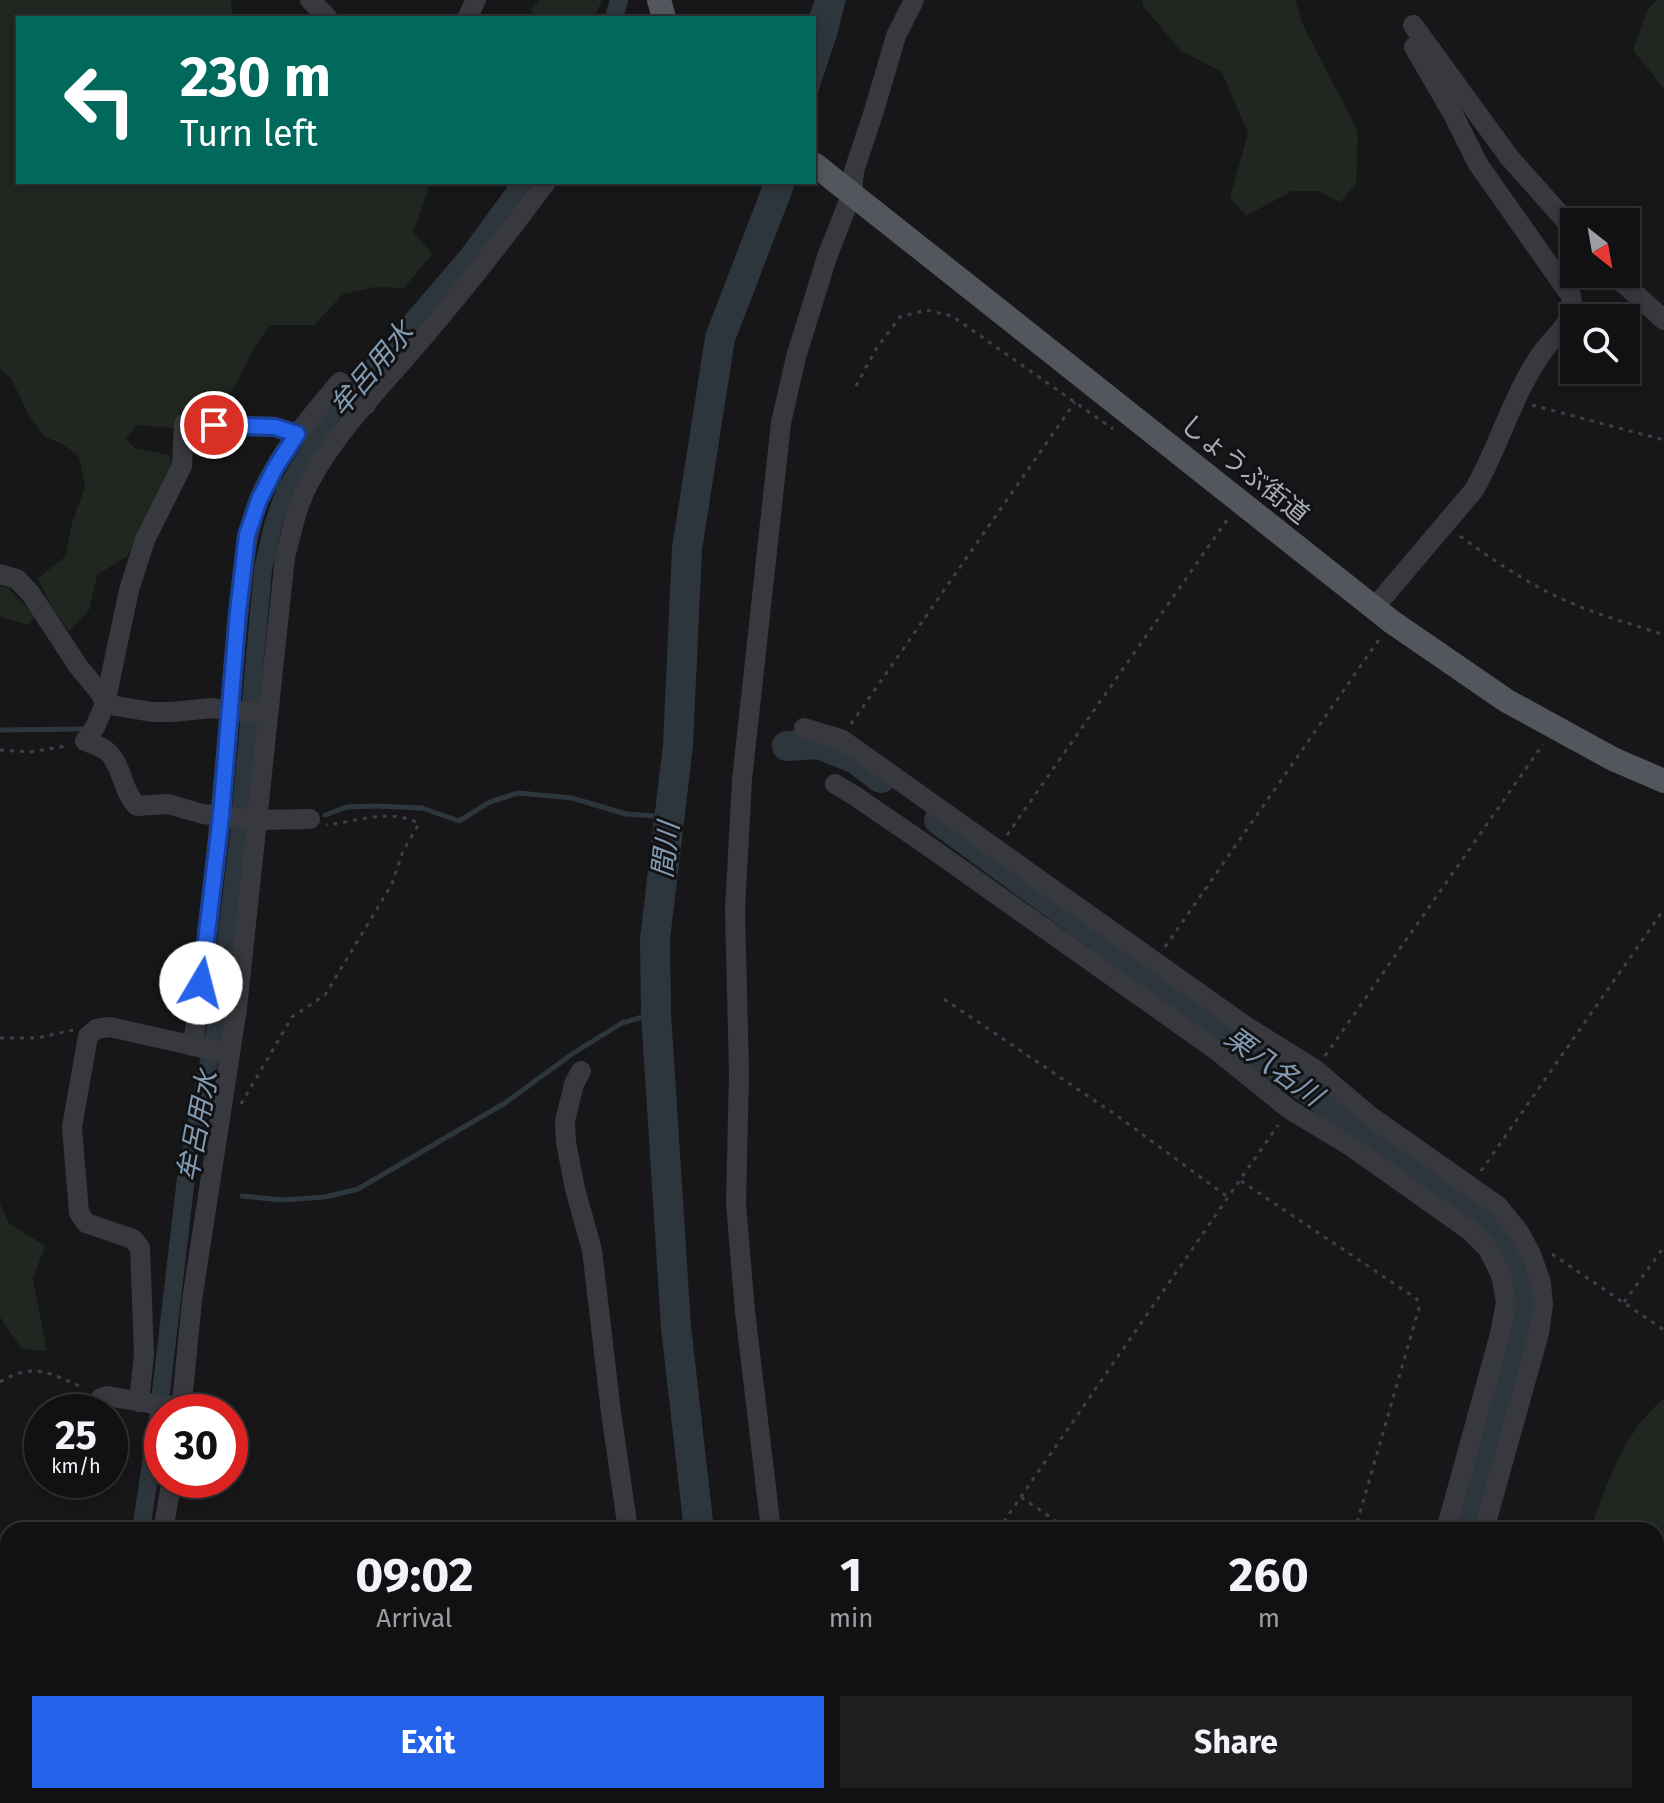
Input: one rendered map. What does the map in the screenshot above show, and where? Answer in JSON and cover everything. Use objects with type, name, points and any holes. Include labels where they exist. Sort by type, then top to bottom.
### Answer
[{"type":"main road","name":"しょうぶ街道","points":[[816,166],[1383,615],[1507,701],[1613,759],[1664,781]]},
{"type":"street","points":[[310,0],[326,16]]},
{"type":"street","points":[[770,1522],[745,1311],[736,1204],[739,1073],[735,910],[742,780],[781,423],[796,357],[846,189],[896,36],[914,0]]},
{"type":"street","points":[[1560,214],[1509,157],[1418,33],[1414,47],[1478,164],[1560,280]]},
{"type":"street","points":[[166,1394],[192,1300],[222,1109],[226,1053],[239,995],[263,712],[285,557],[297,510],[308,483],[358,397],[439,320],[545,184]]},
{"type":"street","points":[[1383,615],[1444,525],[1483,475],[1514,405],[1542,353],[1567,320],[1572,308],[1571,296],[1565,288]]},
{"type":"street","points":[[1629,288],[1664,320]]},
{"type":"street","points":[[196,1046],[223,816],[247,535],[259,500],[297,434],[340,382],[358,397]]},
{"type":"street","points":[[297,434],[275,427],[184,424],[182,466],[145,540],[129,590],[105,704],[85,741],[108,751],[116,763],[129,798],[137,806],[168,804],[203,814],[253,820],[310,819]]},
{"type":"street","points":[[0,574],[17,579],[31,594],[105,704]]},
{"type":"street","points":[[105,704],[152,712],[212,708],[263,712]]},
{"type":"street","points":[[804,728],[841,739],[1244,1025],[1316,1070],[1370,1116],[1498,1206],[1519,1232],[1531,1254],[1541,1283],[1543,1305],[1539,1333],[1486,1522]]},
{"type":"street","points":[[835,784],[1216,1050],[1289,1109],[1352,1147],[1469,1230],[1488,1249],[1501,1275],[1506,1302],[1448,1522]]},
{"type":"street","points":[[159,1394],[144,1354],[140,1248],[133,1239],[86,1223],[79,1213],[72,1127],[88,1036],[96,1029],[110,1027],[226,1053]]},
{"type":"street","points":[[581,1071],[574,1084],[565,1121],[566,1142],[592,1250],[627,1522]]},
{"type":"street","points":[[164,1522],[169,1498]]},
{"type":"path","points":[[856,386],[876,349],[900,317],[926,310],[952,316],[1122,435]]},
{"type":"path","points":[[841,739],[1075,402]]},
{"type":"path","points":[[1514,405],[1528,404],[1664,440]]},
{"type":"path","points":[[996,850],[1241,501]]},
{"type":"path","points":[[1444,525],[1535,586],[1577,605],[1664,635]]},
{"type":"path","points":[[1154,962],[1383,615]]},
{"type":"path","points":[[1316,1070],[1554,727]]},
{"type":"path","points":[[0,750],[30,752],[85,741]]},
{"type":"path","points":[[222,1109],[237,1111],[292,1017],[325,995],[392,884],[403,851],[419,824],[398,817],[363,817],[344,823],[318,825],[310,819]]},
{"type":"path","points":[[1471,1186],[1664,909]]},
{"type":"path","points":[[944,999],[1116,1115],[1229,1198]]},
{"type":"path","points":[[0,1038],[37,1038],[83,1027],[96,1029]]},
{"type":"path","points":[[1004,1522],[1289,1109]]},
{"type":"path","points":[[1241,1181],[1417,1299],[1419,1308],[1357,1522]]},
{"type":"path","points":[[1624,1302],[1664,1247]]},
{"type":"path","points":[[1531,1254],[1553,1254],[1664,1330]]},
{"type":"path","points":[[0,1382],[27,1370],[44,1371],[90,1390],[91,1394]]},
{"type":"path","points":[[1021,1497],[1057,1522]]},
{"type":"shaded area","points":[[0,0],[231,0],[232,16],[16,16],[16,184],[430,184],[413,232],[432,254],[404,288],[375,287],[343,294],[314,325],[270,325],[254,348],[235,386],[205,420],[174,428],[137,425],[126,438],[134,448],[169,455],[175,470],[127,556],[97,575],[89,610],[69,631],[52,608],[38,578],[65,557],[72,523],[85,487],[79,457],[63,444],[45,437],[29,416],[12,380],[0,368]]},
{"type":"shaded area","points":[[540,0],[602,0],[595,16],[538,16],[530,10]]},
{"type":"shaded area","points":[[815,0],[846,0],[816,98],[816,16],[809,16]]},
{"type":"shaded area","points":[[1142,0],[1295,0],[1303,25],[1358,132],[1356,184],[1340,202],[1319,191],[1292,191],[1246,216],[1230,198],[1248,133],[1222,72],[1181,51],[1143,6]]},
{"type":"shaded area","points":[[1657,0],[1664,0],[1664,89],[1633,50],[1648,9]]},
{"type":"shaded area","points":[[0,586],[8,588],[35,616],[28,625],[0,617]]},
{"type":"shaded area","points":[[0,1204],[9,1223],[45,1246],[33,1279],[47,1351],[22,1349],[0,1317]]},
{"type":"shaded area","points":[[1664,1398],[1664,1522],[1593,1522],[1620,1455]]},
{"type":"waterway","name":"牟呂用水","points":[[615,16],[619,0]]},
{"type":"waterway","name":"牟呂用水","points":[[142,1522],[158,1418],[186,1178],[216,1026],[239,833],[263,569],[273,525],[285,491],[331,415],[467,257],[521,184]]},
{"type":"waterway","name":"間川","points":[[698,1522],[676,1327],[656,1013],[655,939],[678,745],[687,549],[720,338],[779,184]]},
{"type":"waterway","points":[[0,730],[82,729]]},
{"type":"waterway","name":"栗八名川","points":[[787,746],[819,744],[856,759],[881,778]]},
{"type":"waterway","points":[[325,815],[347,807],[422,808],[459,821],[490,802],[518,793],[572,798],[626,814],[669,817]]},
{"type":"waterway","name":"栗八名川","points":[[939,820],[1463,1202],[1502,1238],[1518,1272],[1525,1323],[1470,1522]]},
{"type":"waterway","points":[[242,1196],[283,1200],[325,1197],[358,1189],[505,1103],[572,1054],[622,1023],[656,1013]]},
{"type":"route","points":[[201,983],[221,816],[247,535],[259,500],[297,434],[275,427],[214,425]]}]
